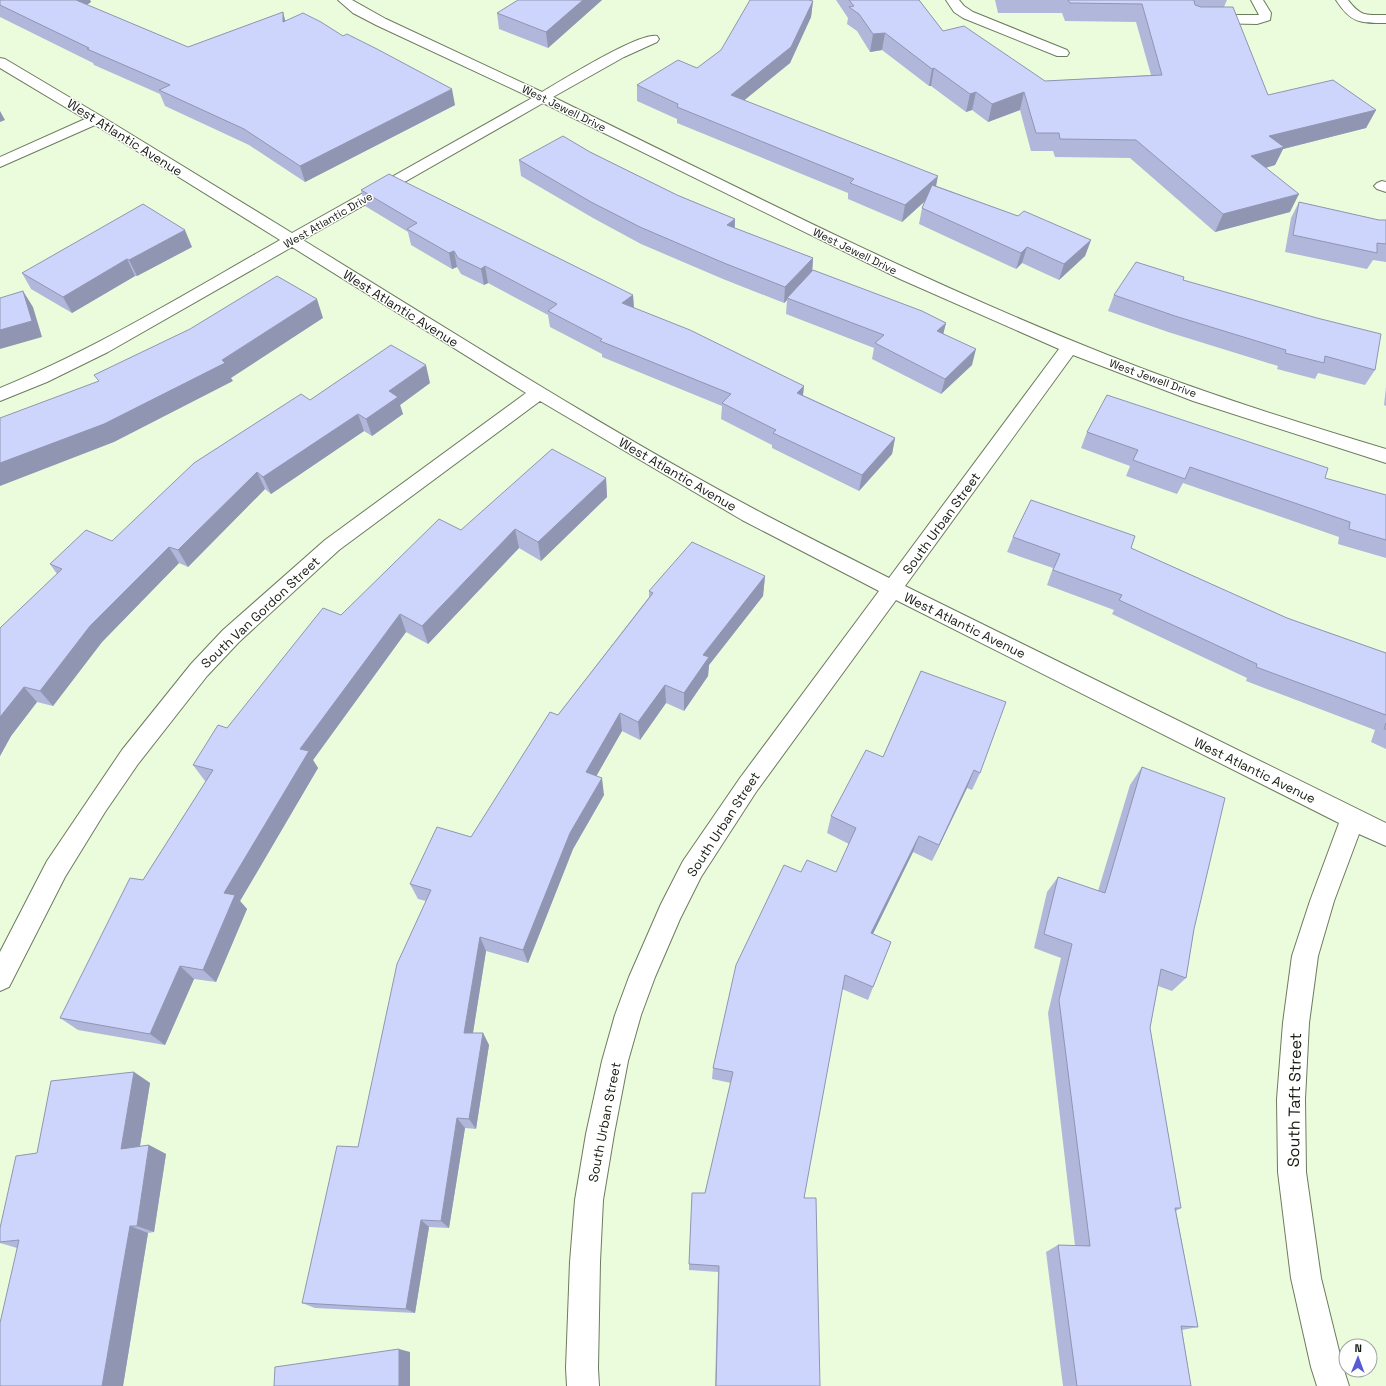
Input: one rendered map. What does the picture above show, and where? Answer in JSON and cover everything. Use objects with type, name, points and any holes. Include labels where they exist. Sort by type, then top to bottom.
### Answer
[{"type":"street","name":"West Jewell Drive","points":[[344,0],[358,10],[382,22],[543,98],[906,275],[1070,347],[1174,387],[1386,456]]},
{"type":"street","points":[[952,0],[959,9],[968,15],[1062,53]]},
{"type":"street","points":[[1195,19],[1257,20],[1265,17],[1265,13],[1258,0]]},
{"type":"street","points":[[1342,0],[1352,14],[1359,19],[1386,19]]},
{"type":"street","name":"West Atlantic Drive","points":[[0,395],[41,378],[102,348],[619,54],[652,39]]},
{"type":"street","name":"West Atlantic Avenue","points":[[0,62],[96,119],[539,393],[675,474],[749,515],[892,589],[1386,835]]},
{"type":"street","points":[[0,163],[96,119]]},
{"type":"street","name":"South Urban Street","points":[[583,1386],[582,1368],[585,1262],[589,1200],[600,1134],[615,1061],[628,1015],[642,977],[686,881],[714,834],[780,740],[1070,347]]},
{"type":"street","name":"South Van Gordon Street","points":[[0,978],[56,869],[97,805],[130,757],[199,670],[231,636],[332,545],[539,393]]},
{"type":"street","name":"South Taft Street","points":[[1334,1386],[1327,1366],[1306,1278],[1292,1172],[1291,1099],[1296,1023],[1305,956],[1322,901],[1353,818]]},
{"type":"building","points":[[0,0],[76,0],[188,47],[283,12],[283,22],[303,13],[343,36],[347,34],[452,89],[300,166],[244,129],[159,90],[170,85],[87,49],[89,48],[0,5]]},
{"type":"building","points":[[518,0],[583,0],[546,32],[497,13]]},
{"type":"building","points":[[750,0],[813,1],[791,47],[731,95],[938,176],[905,205],[850,183],[854,179],[677,107],[678,104],[637,85],[678,60],[697,68],[721,50]]},
{"type":"building","points":[[849,0],[919,0],[943,31],[964,26],[1045,81],[1162,75],[1142,4],[1070,3],[1068,0],[1194,0],[1195,5],[1201,7],[1233,7],[1268,95],[1333,80],[1376,110],[1269,136],[1284,147],[1251,156],[1299,194],[1223,214],[1136,140],[1060,139],[1059,133],[1036,133],[1024,92],[992,104],[976,92],[970,94],[934,68],[932,69],[885,33],[873,34],[859,14],[849,7],[854,6]]},
{"type":"building","points":[[563,136],[590,152],[677,195],[735,219],[727,225],[813,258],[785,287],[640,227],[591,202],[519,160]]},
{"type":"building","points":[[389,174],[633,295],[622,303],[690,330],[804,386],[797,393],[895,438],[862,475],[773,433],[776,430],[722,403],[731,394],[600,341],[602,339],[548,311],[557,304],[485,266],[481,269],[458,258],[454,251],[449,253],[407,229],[417,223],[361,190]]},
{"type":"building","points":[[932,185],[1018,216],[1024,211],[1091,240],[1064,264],[1027,247],[1021,253],[922,208]]},
{"type":"building","points":[[1299,202],[1379,220],[1386,220],[1386,244],[1377,243],[1377,253],[1293,235]]},
{"type":"building","points":[[143,204],[185,230],[129,260],[127,259],[63,297],[22,273]]},
{"type":"building","points":[[1136,262],[1184,277],[1183,280],[1317,318],[1381,334],[1375,370],[1325,356],[1324,363],[1285,353],[1286,350],[1175,316],[1114,295]]},
{"type":"building","points":[[813,270],[922,311],[946,323],[937,331],[976,349],[945,379],[875,343],[884,335],[787,298]]},
{"type":"building","points":[[277,276],[317,299],[222,360],[225,363],[104,424],[0,463],[0,418],[99,381],[94,375],[190,329]]},
{"type":"building","points":[[23,291],[32,321],[0,330],[0,298]]},
{"type":"building","points":[[391,345],[426,365],[389,391],[398,397],[366,419],[358,414],[263,477],[257,472],[178,550],[169,547],[90,626],[40,691],[24,687],[0,717],[0,628],[62,569],[50,564],[86,530],[112,541],[194,463],[301,394],[310,400]]},
{"type":"building","points":[[1107,395],[1328,468],[1325,478],[1386,495],[1386,540],[1349,529],[1350,522],[1190,467],[1185,479],[1133,460],[1138,450],[1087,432]]},
{"type":"building","points":[[552,449],[606,478],[538,542],[515,529],[422,626],[400,614],[300,749],[309,751],[224,893],[235,895],[203,970],[180,966],[150,1034],[60,1018],[130,878],[143,880],[213,770],[193,765],[218,725],[227,728],[323,608],[341,615],[439,519],[461,530]]},
{"type":"building","points":[[1031,500],[1135,536],[1131,548],[1287,618],[1386,653],[1386,715],[1256,667],[1257,664],[1119,600],[1122,595],[1053,570],[1060,554],[1013,537]]},
{"type":"building","points":[[692,542],[765,576],[703,655],[709,657],[684,693],[665,685],[638,722],[620,713],[586,772],[602,778],[570,833],[523,950],[480,937],[464,1033],[483,1033],[469,1119],[457,1118],[441,1221],[421,1220],[406,1309],[302,1303],[337,1146],[358,1147],[397,964],[431,890],[410,884],[437,827],[471,837],[550,712],[558,715],[653,593],[649,591]]},
{"type":"building","points":[[921,671],[1006,702],[980,773],[974,770],[939,845],[919,836],[871,933],[891,942],[873,987],[845,975],[804,1198],[816,1198],[820,1386],[716,1386],[719,1266],[689,1264],[692,1193],[705,1193],[733,1072],[713,1068],[736,965],[784,865],[801,872],[807,860],[836,872],[856,828],[831,816],[866,750],[883,757]]},
{"type":"building","points":[[1142,767],[1225,798],[1194,929],[1186,978],[1161,969],[1150,1028],[1181,1208],[1175,1208],[1198,1327],[1181,1326],[1191,1386],[1077,1386],[1058,1245],[1090,1246],[1059,1000],[1072,944],[1044,934],[1058,877],[1105,893]]},
{"type":"building","points":[[134,1072],[121,1149],[149,1145],[137,1226],[130,1226],[102,1386],[0,1386],[0,1323],[19,1240],[0,1242],[0,1228],[16,1156],[37,1153],[51,1081]]},
{"type":"building","points":[[399,1349],[399,1386],[274,1386],[275,1367]]}]
